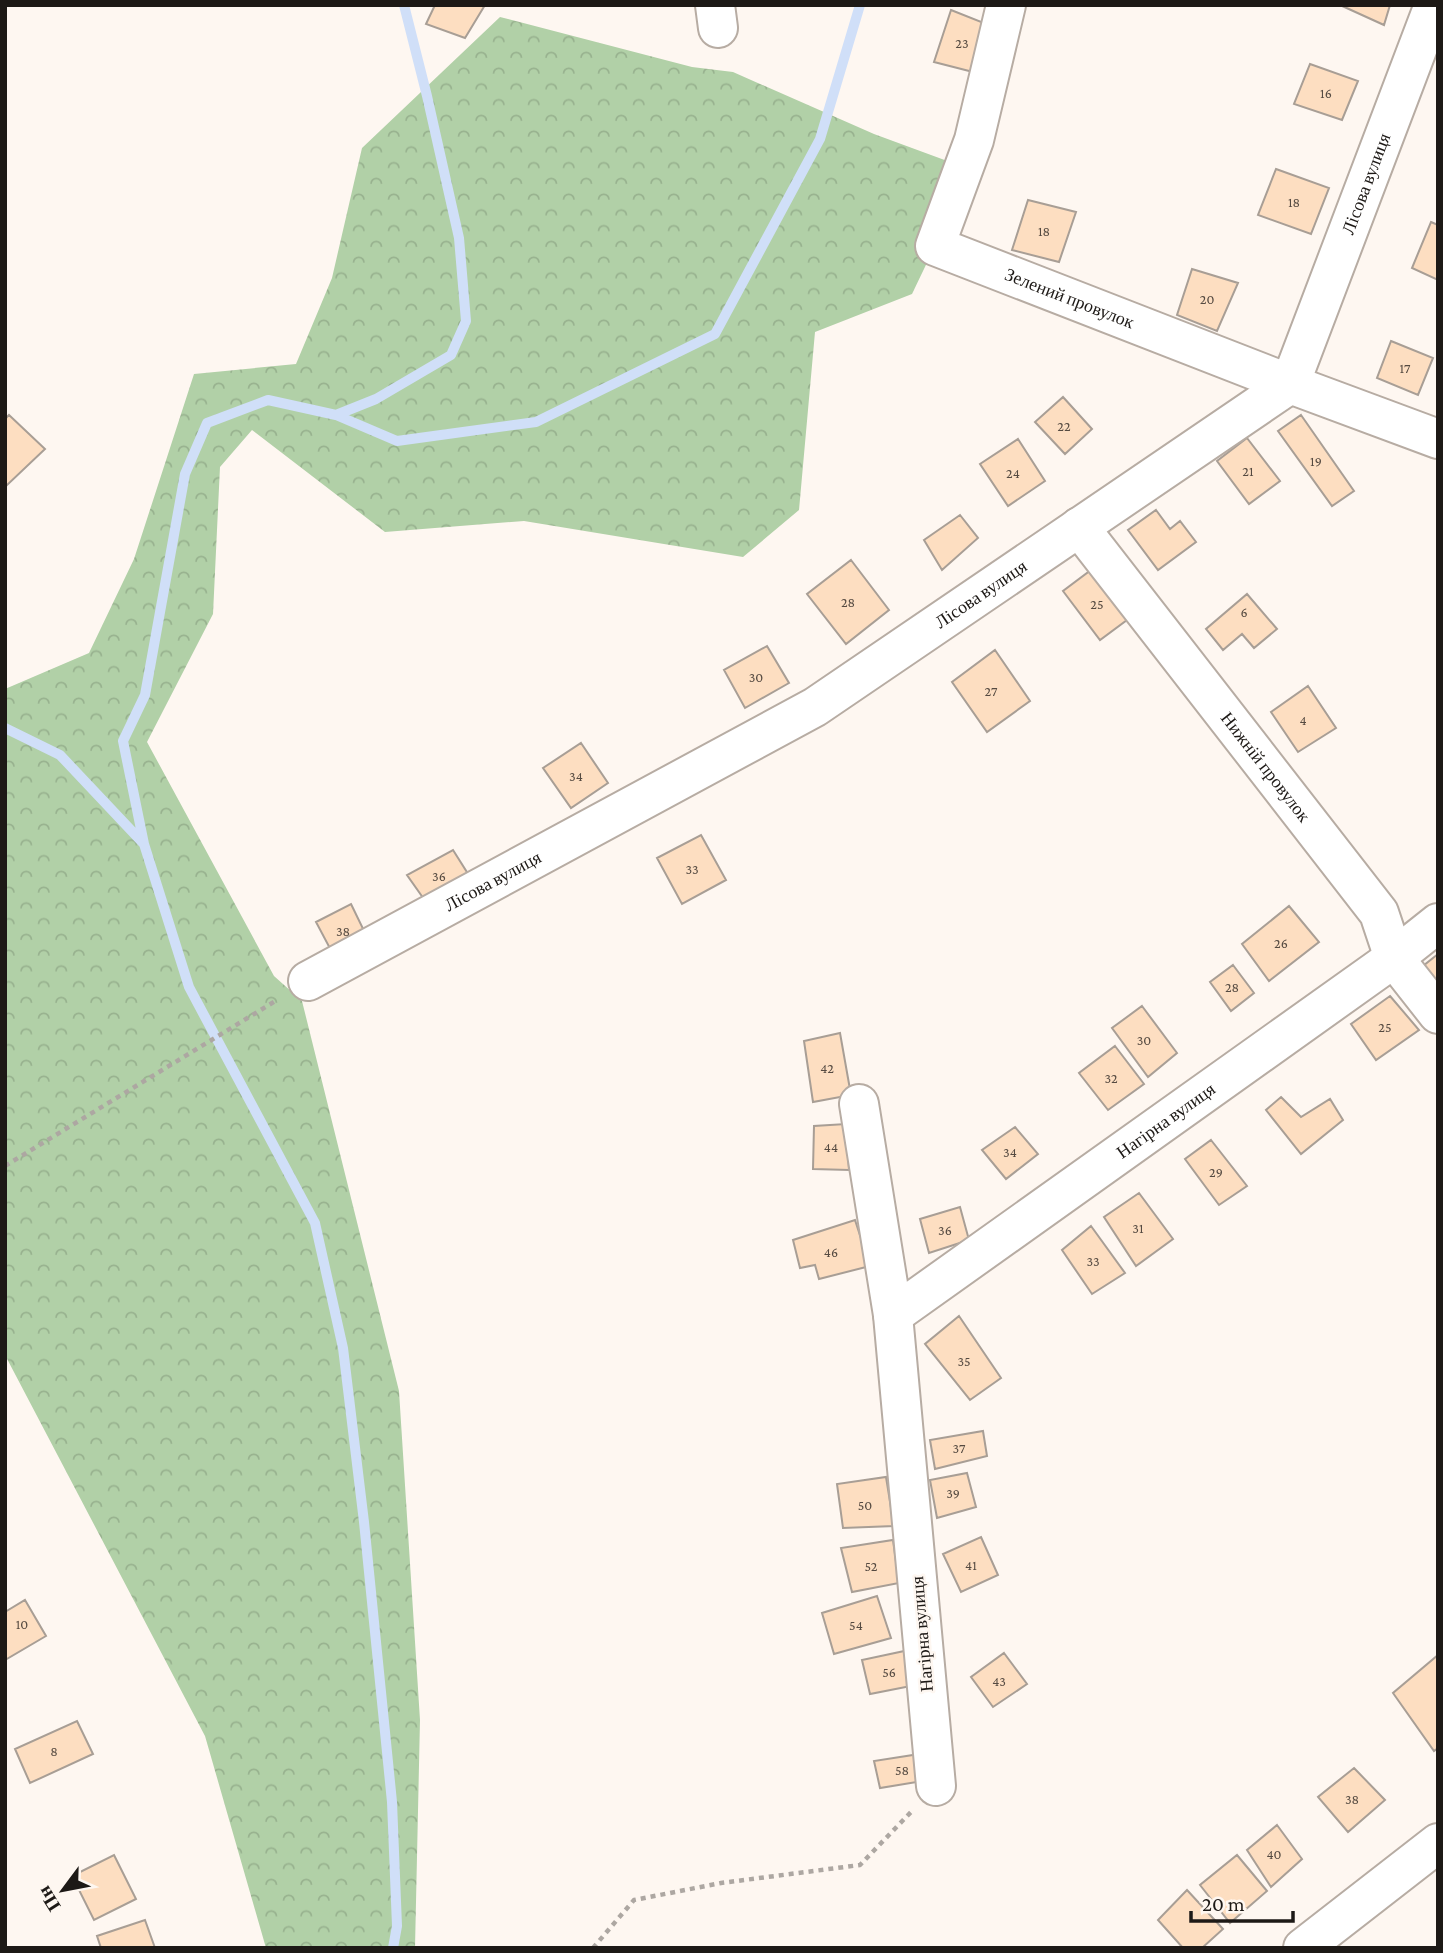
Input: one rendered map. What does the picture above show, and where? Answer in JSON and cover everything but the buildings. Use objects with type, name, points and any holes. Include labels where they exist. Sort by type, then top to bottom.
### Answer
[{"type":"street","name":"Зелений провулок","points":[[1006,5],[974,140],[935,246],[1438,439]]},
{"type":"street","name":"Лісова вулиця","points":[[308,981],[815,707],[1290,384],[1434,5]]},
{"type":"street","name":"Нижній провулок","points":[[1079,527],[1378,913],[1394,958],[1438,1014]]},
{"type":"street","name":"Нагірна вулиця","points":[[893,1315],[1394,958],[1438,923]]},
{"type":"street","name":"Нагірна вулиця","points":[[859,1104],[893,1315],[936,1786]]},
{"type":"street","points":[[1303,1948],[1438,1843]]},
{"type":"path","points":[[5,1166],[308,981]]},
{"type":"path","points":[[593,1948],[634,1900],[721,1883],[860,1865],[936,1786]]},
{"type":"green space","points":[[500,17],[692,67],[733,72],[874,134],[950,162],[935,246],[912,294],[815,332],[799,510],[743,557],[524,521],[385,532],[252,430],[220,467],[213,614],[147,742],[274,976],[302,1001],[399,1391],[420,1720],[415,1948],[266,1948],[205,1736],[5,1355],[5,689],[89,653],[134,559],[194,374],[296,364],[332,278],[362,148]]},
{"type":"waterway","points":[[336,415],[376,399],[451,355],[466,321],[459,238],[404,5]]},
{"type":"waterway","points":[[144,844],[123,741],[145,695],[185,474],[207,423],[268,400],[336,415],[397,441],[536,422],[715,334],[820,139],[860,5]]},
{"type":"waterway","points":[[5,728],[60,755],[144,844],[189,987],[315,1223],[343,1348],[364,1522],[392,1802],[397,1926],[393,1948]]}]
